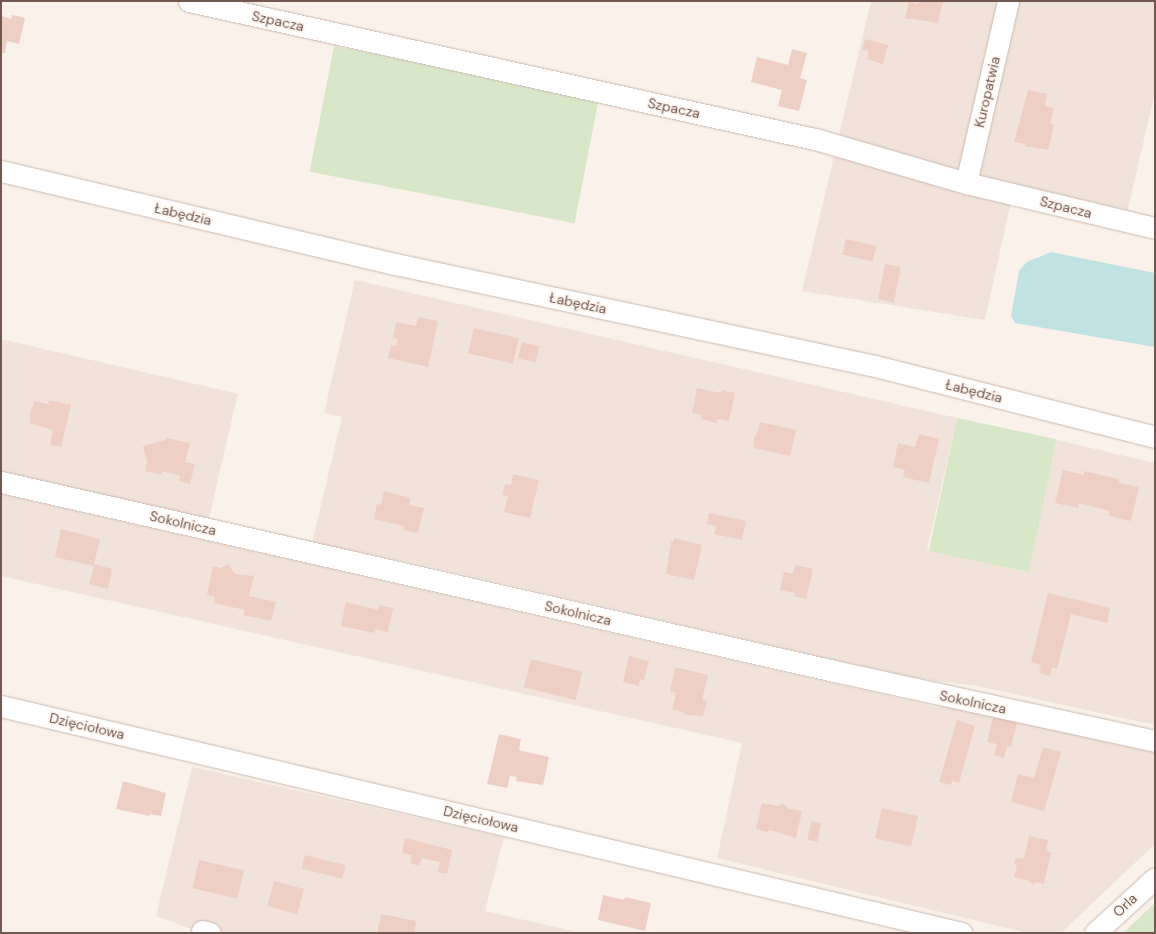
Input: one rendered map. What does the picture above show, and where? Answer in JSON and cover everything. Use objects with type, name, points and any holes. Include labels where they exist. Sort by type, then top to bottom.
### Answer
[{"type":"street","name":"Szpacza","points":[[189,1],[819,140],[966,183],[1155,228]]},
{"type":"street","name":"Kuropatwia","points":[[966,183],[1008,1]]},
{"type":"street","name":"Łabędzia","points":[[1,171],[396,264],[874,366],[1155,437]]},
{"type":"street","name":"Sokolnicza","points":[[1,482],[815,667],[1155,741]]},
{"type":"street","name":"Dzięciołowa","points":[[1,706],[962,933]]},
{"type":"street","name":"Orla","points":[[1095,933],[1155,878]]},
{"type":"shaded area","points":[[871,1],[1155,1],[1155,92],[1125,222],[1012,197],[985,320],[802,291]]},
{"type":"shaded area","points":[[355,280],[957,418],[927,550],[1026,572],[1057,440],[1155,463],[1155,725],[977,686],[913,678],[422,565],[312,543],[342,417],[324,413]]},
{"type":"shaded area","points":[[1,339],[238,394],[209,520],[1,472]]},
{"type":"shaded area","points":[[1,494],[937,707],[953,706],[978,711],[1155,752],[1155,844],[1061,933],[1027,933],[717,858],[742,743],[1,576]]},
{"type":"shaded area","points":[[192,767],[504,837],[485,911],[582,933],[202,933],[156,916]]},
{"type":"green space","points":[[334,46],[599,98],[575,223],[310,172]]},
{"type":"green space","points":[[957,418],[1057,439],[1028,572],[929,551]]},
{"type":"green space","points":[[1155,903],[1155,933],[1123,933]]},
{"type":"water","points":[[1051,252],[1155,273],[1155,347],[1015,323],[1011,316],[1019,271],[1027,262]]},
{"type":"building","points":[[919,1],[943,1],[938,23],[905,18],[909,2],[918,4]]},
{"type":"building","points":[[12,15],[25,18],[19,44],[7,41],[5,53],[1,53],[1,16],[11,19]]},
{"type":"building","points":[[865,39],[888,45],[883,64],[867,59],[869,51],[862,49]]},
{"type":"building","points":[[792,49],[807,53],[800,78],[807,80],[799,111],[778,106],[782,90],[751,82],[757,57],[788,65]]},
{"type":"building","points":[[1028,90],[1047,94],[1045,106],[1054,108],[1050,124],[1054,125],[1048,150],[1014,142]]},
{"type":"building","points":[[846,239],[876,246],[873,262],[842,255]]},
{"type":"building","points":[[885,264],[901,267],[894,302],[878,299]]},
{"type":"building","points":[[418,317],[438,321],[428,367],[388,358],[391,345],[396,346],[398,340],[393,338],[396,322],[416,326]]},
{"type":"building","points":[[474,328],[519,338],[513,364],[468,353]]},
{"type":"building","points":[[522,342],[540,346],[536,363],[518,359]]},
{"type":"building","points":[[697,388],[721,393],[722,390],[735,393],[729,421],[717,419],[717,423],[701,419],[702,415],[692,413]]},
{"type":"building","points":[[49,400],[71,405],[61,447],[50,445],[53,430],[30,423],[30,412],[35,401],[48,404]]},
{"type":"building","points":[[760,422],[796,430],[790,456],[754,448],[754,437],[757,434]]},
{"type":"building","points":[[919,434],[939,439],[929,483],[903,477],[905,470],[893,467],[898,443],[915,447]]},
{"type":"building","points":[[166,438],[190,443],[185,462],[195,464],[190,484],[179,481],[180,476],[162,471],[161,475],[145,471],[147,462],[143,446],[166,440]]},
{"type":"building","points":[[1063,470],[1084,475],[1084,471],[1119,479],[1118,483],[1139,487],[1131,521],[1109,516],[1110,511],[1079,503],[1078,508],[1055,503]]},
{"type":"building","points":[[513,474],[539,480],[530,518],[504,512],[508,496],[502,495],[505,484],[511,485]]},
{"type":"building","points":[[384,491],[411,498],[409,505],[424,508],[418,533],[403,530],[404,526],[374,519],[377,504],[381,505]]},
{"type":"building","points":[[709,513],[746,521],[742,540],[714,534],[716,526],[707,524]]},
{"type":"building","points":[[61,529],[100,539],[94,564],[112,569],[108,589],[89,584],[94,566],[55,557]]},
{"type":"building","points":[[674,538],[702,545],[694,580],[666,574],[671,541],[673,542]]},
{"type":"building","points":[[228,564],[235,574],[254,576],[249,596],[276,602],[271,621],[243,615],[245,610],[214,603],[215,597],[207,595],[213,566],[221,568]]},
{"type":"building","points":[[796,565],[813,569],[806,599],[794,596],[795,593],[780,590],[784,572],[793,574]]},
{"type":"building","points":[[1048,593],[1110,608],[1107,623],[1071,614],[1057,669],[1052,667],[1050,676],[1039,673],[1041,665],[1031,662]]},
{"type":"building","points":[[346,602],[378,610],[379,605],[393,608],[388,632],[375,629],[374,633],[341,626]]},
{"type":"building","points":[[629,656],[649,661],[644,680],[640,679],[639,686],[623,682]]},
{"type":"building","points":[[531,659],[582,672],[575,700],[524,687]]},
{"type":"building","points":[[675,667],[708,675],[702,700],[707,701],[703,716],[685,715],[683,712],[672,709],[676,693],[670,692]]},
{"type":"building","points":[[993,717],[1017,723],[1011,747],[1007,746],[1004,758],[994,755],[997,744],[987,742]]},
{"type":"building","points":[[957,720],[975,726],[959,783],[952,781],[951,785],[939,782]]},
{"type":"building","points":[[499,734],[521,739],[519,750],[549,757],[543,785],[516,781],[517,777],[510,776],[507,788],[487,784]]},
{"type":"building","points":[[1043,747],[1061,752],[1044,811],[1011,802],[1018,774],[1034,778]]},
{"type":"building","points":[[123,781],[166,793],[161,816],[150,814],[150,816],[116,809]]},
{"type":"building","points":[[762,803],[777,806],[783,803],[789,809],[802,811],[796,838],[770,830],[767,832],[756,829]]},
{"type":"building","points":[[882,808],[918,816],[911,847],[875,838]]},
{"type":"building","points":[[811,821],[821,823],[817,842],[807,840]]},
{"type":"building","points":[[1029,836],[1048,840],[1046,851],[1051,852],[1044,884],[1036,882],[1033,884],[1027,880],[1014,877],[1017,866],[1014,863],[1015,859],[1024,858]]},
{"type":"building","points":[[405,838],[452,850],[447,874],[438,872],[440,862],[422,858],[419,866],[410,863],[412,855],[402,853]]},
{"type":"building","points":[[305,855],[346,865],[342,879],[302,869]]},
{"type":"building","points":[[199,860],[244,870],[237,899],[192,888]]},
{"type":"building","points":[[274,881],[304,889],[297,914],[267,906]]},
{"type":"building","points":[[603,895],[624,900],[625,897],[651,903],[645,931],[598,920]]},
{"type":"building","points":[[381,914],[416,921],[414,933],[377,933]]}]
